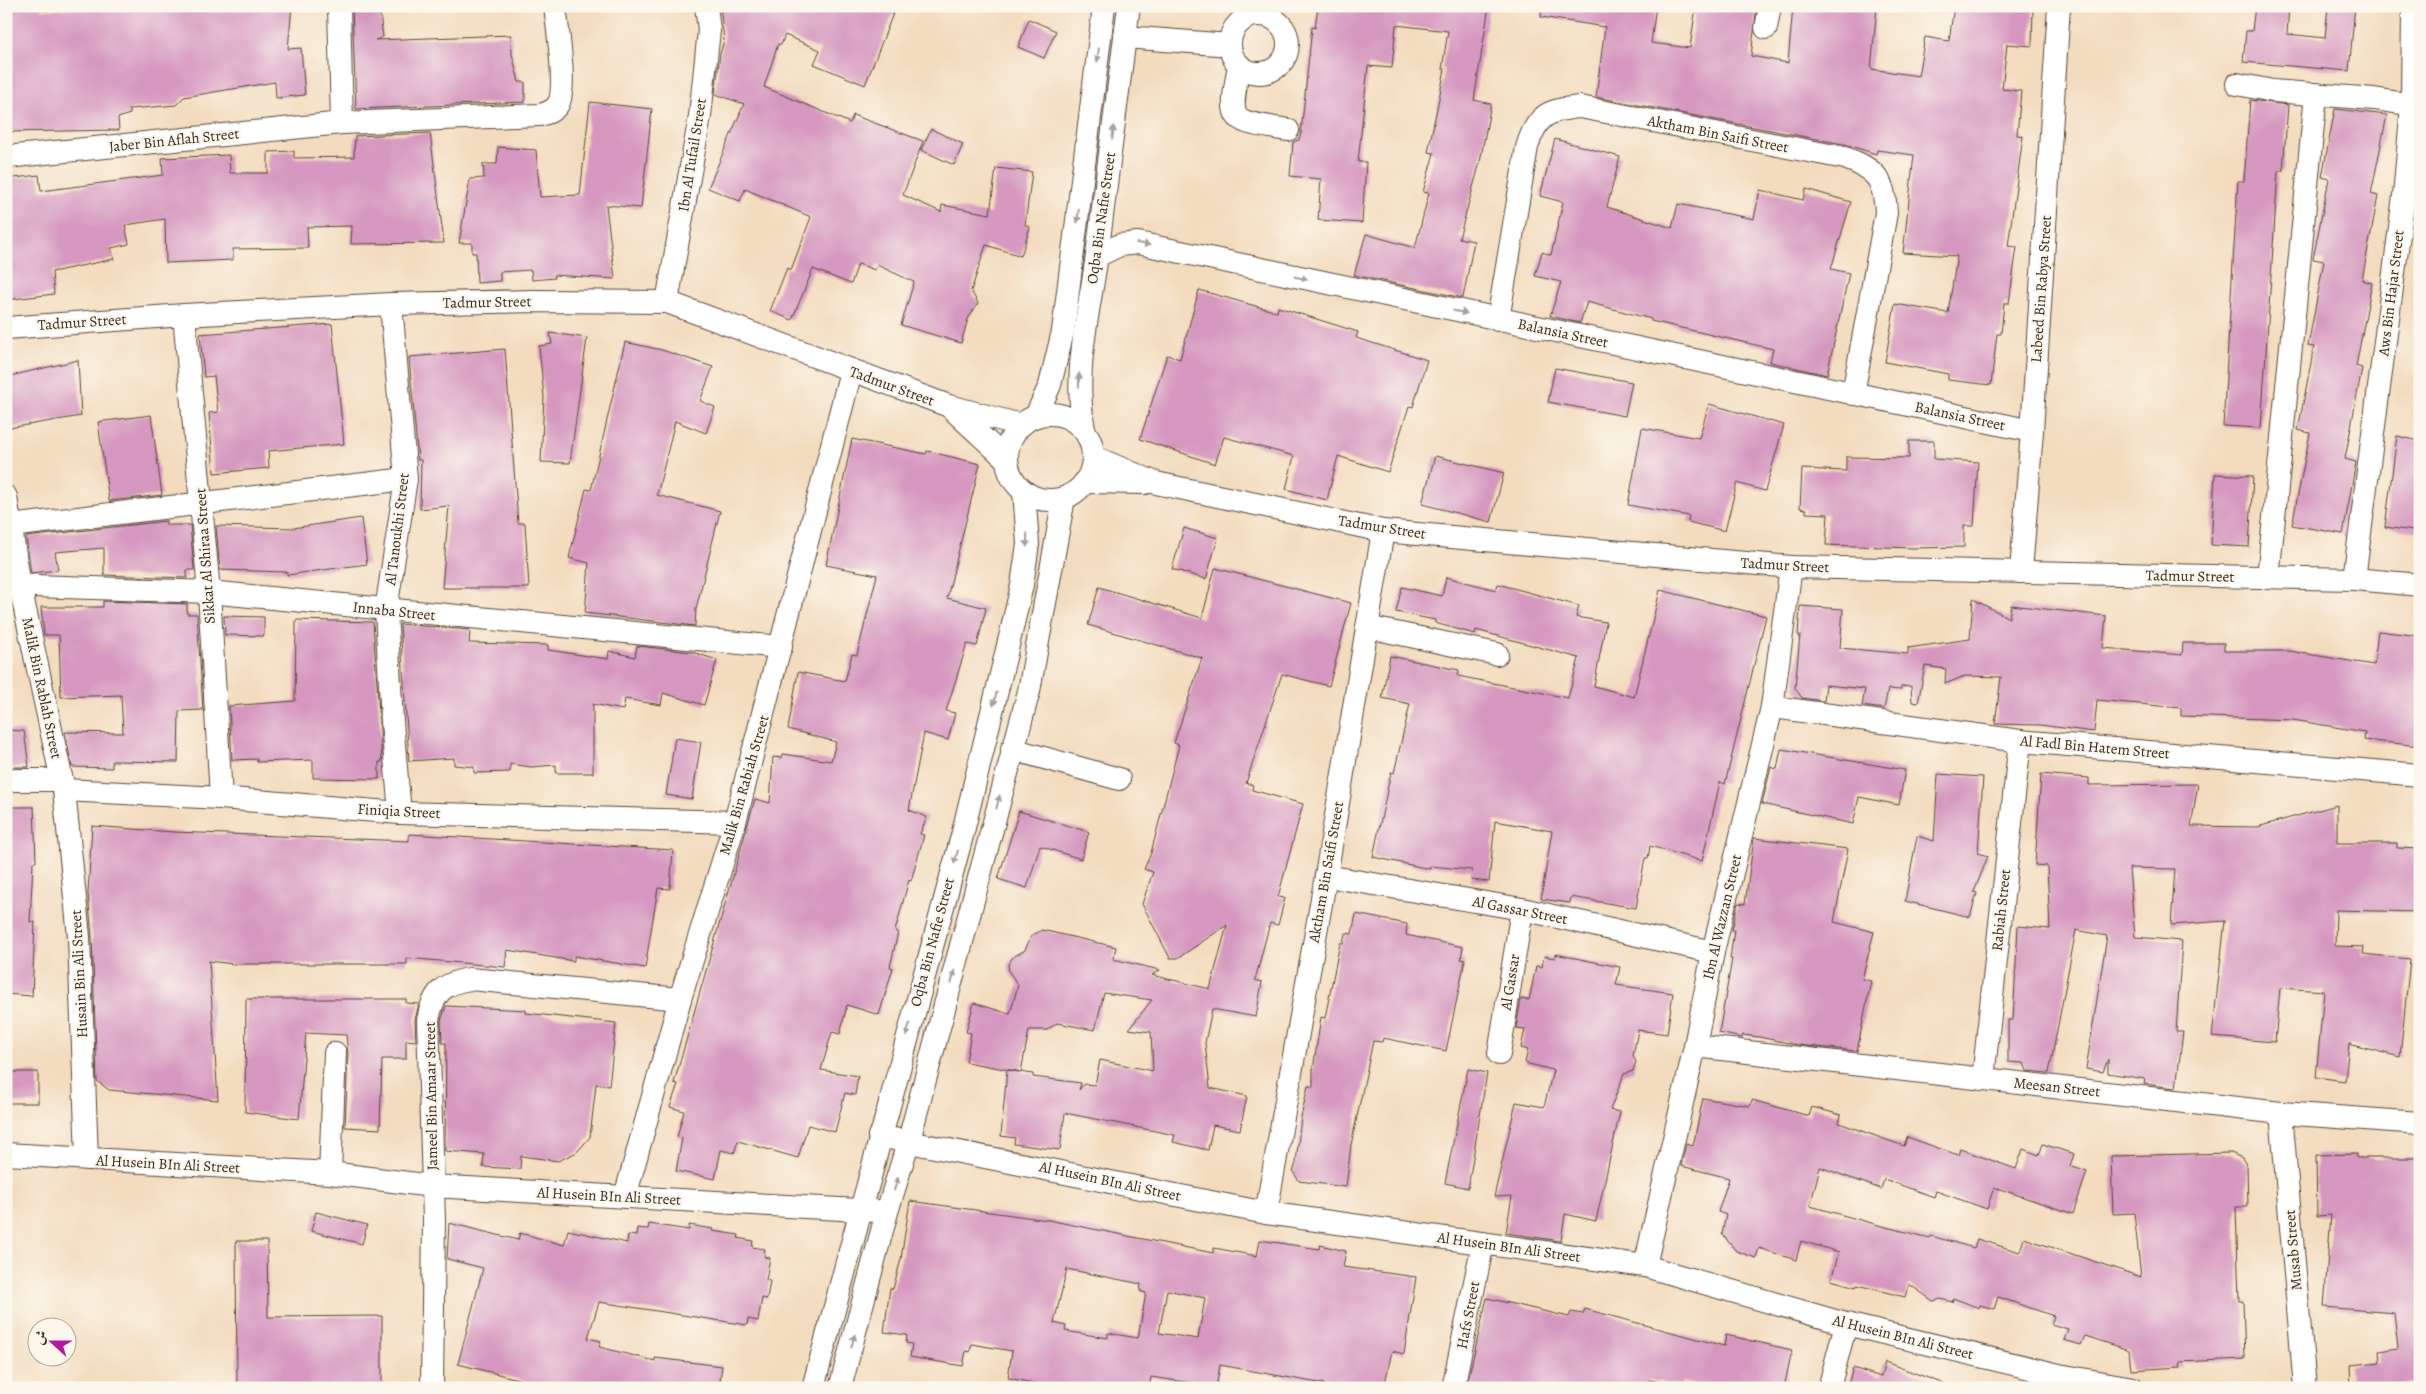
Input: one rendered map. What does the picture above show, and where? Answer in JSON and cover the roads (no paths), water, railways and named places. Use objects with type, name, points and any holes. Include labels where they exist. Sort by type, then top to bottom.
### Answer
[{"type":"street","points":[[339,6],[342,123]]},
{"type":"street","name":"Jaber Bin Aflah Street","points":[[6,157],[342,123],[540,115],[550,112],[558,105],[562,80],[555,6]]},
{"type":"street","name":"Ibn Al Tufail Street","points":[[666,302],[700,116],[709,30],[706,6]]},
{"type":"street","name":"Oqba Bin Nafie Street","points":[[1028,421],[1050,386],[1063,331],[1104,6]]},
{"type":"street","name":"Oqba Bin Nafie Street","points":[[1084,429],[1079,402],[1079,374],[1097,256],[1129,6]]},
{"type":"street","points":[[1766,28],[1770,6]]},
{"type":"street","name":"Labeed Bin Rabya Street","points":[[2021,572],[2032,431],[2059,6]]},
{"type":"street","name":"Aws Bin Hajar Street","points":[[2354,579],[2412,197],[2416,106],[2413,6]]},
{"type":"street","points":[[1248,12],[1277,21],[1286,34],[1287,49],[1280,63],[1268,71],[1252,72],[1239,65],[1234,59],[1230,45],[1233,31],[1248,12]]},
{"type":"street","points":[[1125,38],[1230,45]]},
{"type":"street","points":[[1239,65],[1232,108],[1236,117],[1244,123],[1288,130]]},
{"type":"street","points":[[2237,84],[2274,91],[2374,99],[2416,106]]},
{"type":"street","points":[[2268,578],[2316,94]]},
{"type":"street","name":"Aktham Bin Saifi Street","points":[[1498,320],[1527,147],[1533,130],[1543,116],[1560,109],[1580,107],[1845,158],[1863,165],[1877,176],[1885,192],[1886,213],[1853,394]]},
{"type":"street","name":"Balansia Street","points":[[1097,256],[1120,245],[1138,243],[2032,431]]},
{"type":"street","name":"Tadmur Street","points":[[6,328],[184,315],[391,304],[534,301],[666,302],[949,406],[1028,421]]},
{"type":"street","name":"Al Tanoukhi Street","points":[[391,304],[406,478],[386,610],[392,722],[400,813]]},
{"type":"street","name":"Sikkat Al Shiraa Street","points":[[184,315],[209,592],[221,798]]},
{"type":"street","name":"Malik Bin Rabiah Street","points":[[625,1196],[680,999],[734,822],[781,648],[851,371]]},
{"type":"street","name":"Tadmur Street","points":[[949,406],[1007,460]]},
{"type":"street","points":[[1049,414],[1062,415],[1074,420],[1084,429],[1089,437],[1094,457],[1093,466],[1086,482],[1076,492],[1064,498],[1050,501],[1036,498],[1024,491],[1012,478],[1007,460],[1010,441],[1028,421],[1049,414]]},
{"type":"street","name":"Tadmur Street","points":[[1094,457],[1156,482],[1383,530],[1791,567],[2354,579],[2420,585]]},
{"type":"street","points":[[10,526],[406,478]]},
{"type":"street","name":"Tadmur Street","points":[[1086,482],[1156,482]]},
{"type":"street","name":"Oqba Bin Nafie Street","points":[[813,1388],[862,1210],[879,1136],[962,836],[1020,594],[1028,544],[1024,491]]},
{"type":"street","points":[[6,498],[10,526],[13,585]]},
{"type":"street","name":"Oqba Bin Nafie Street","points":[[840,1388],[887,1212],[909,1140],[1030,682],[1064,498]]},
{"type":"street","name":"Aktham Bin Saifi Street","points":[[1266,1213],[1326,876],[1383,530]]},
{"type":"street","name":"Ibn Al Wazzan Street","points":[[1645,1266],[1695,1046],[1713,952],[1772,708],[1791,567]]},
{"type":"street","name":"Innaba Street","points":[[13,585],[209,592],[781,648]]},
{"type":"street","name":"Malik Bin Rablah Street","points":[[13,585],[63,785]]},
{"type":"street","points":[[1367,627],[1496,654]]},
{"type":"street","name":"Al Fadl Bin Hatem Street","points":[[1772,708],[2020,741],[2420,774]]},
{"type":"street","name":"Rabiah Street","points":[[1983,1079],[2020,741]]},
{"type":"street","points":[[1012,749],[1119,779]]},
{"type":"street","name":"Finiqia Street","points":[[6,780],[400,813],[734,822]]},
{"type":"street","name":"Husain Bin Ali Street","points":[[63,785],[79,937],[87,1159]]},
{"type":"street","name":"Al Gassar Street","points":[[1326,876],[1522,909],[1713,952]]},
{"type":"street","name":"Al Gassar","points":[[1499,1054],[1522,909]]},
{"type":"street","name":"Jameel Bin Amaar Street","points":[[432,1388],[434,1220],[428,1020],[431,1005],[440,991],[454,982],[470,979],[680,999]]},
{"type":"street","name":"Meesan Street","points":[[1695,1046],[2281,1113],[2420,1123]]},
{"type":"street","points":[[330,1173],[335,1054]]},
{"type":"street","name":"Musab Street","points":[[2281,1113],[2305,1388]]},
{"type":"street","name":"Al Husein BIn Ali Street","points":[[879,1136],[909,1140],[1266,1213],[1645,1266],[1846,1324],[2060,1382],[2133,1388]]},
{"type":"street","name":"Al Husein BIn Ali Street","points":[[6,1154],[330,1173],[432,1186],[887,1212]]},
{"type":"street","name":"Hafs Street","points":[[1453,1388],[1482,1243]]},
{"type":"street","points":[[1829,1388],[1846,1324]]}]
